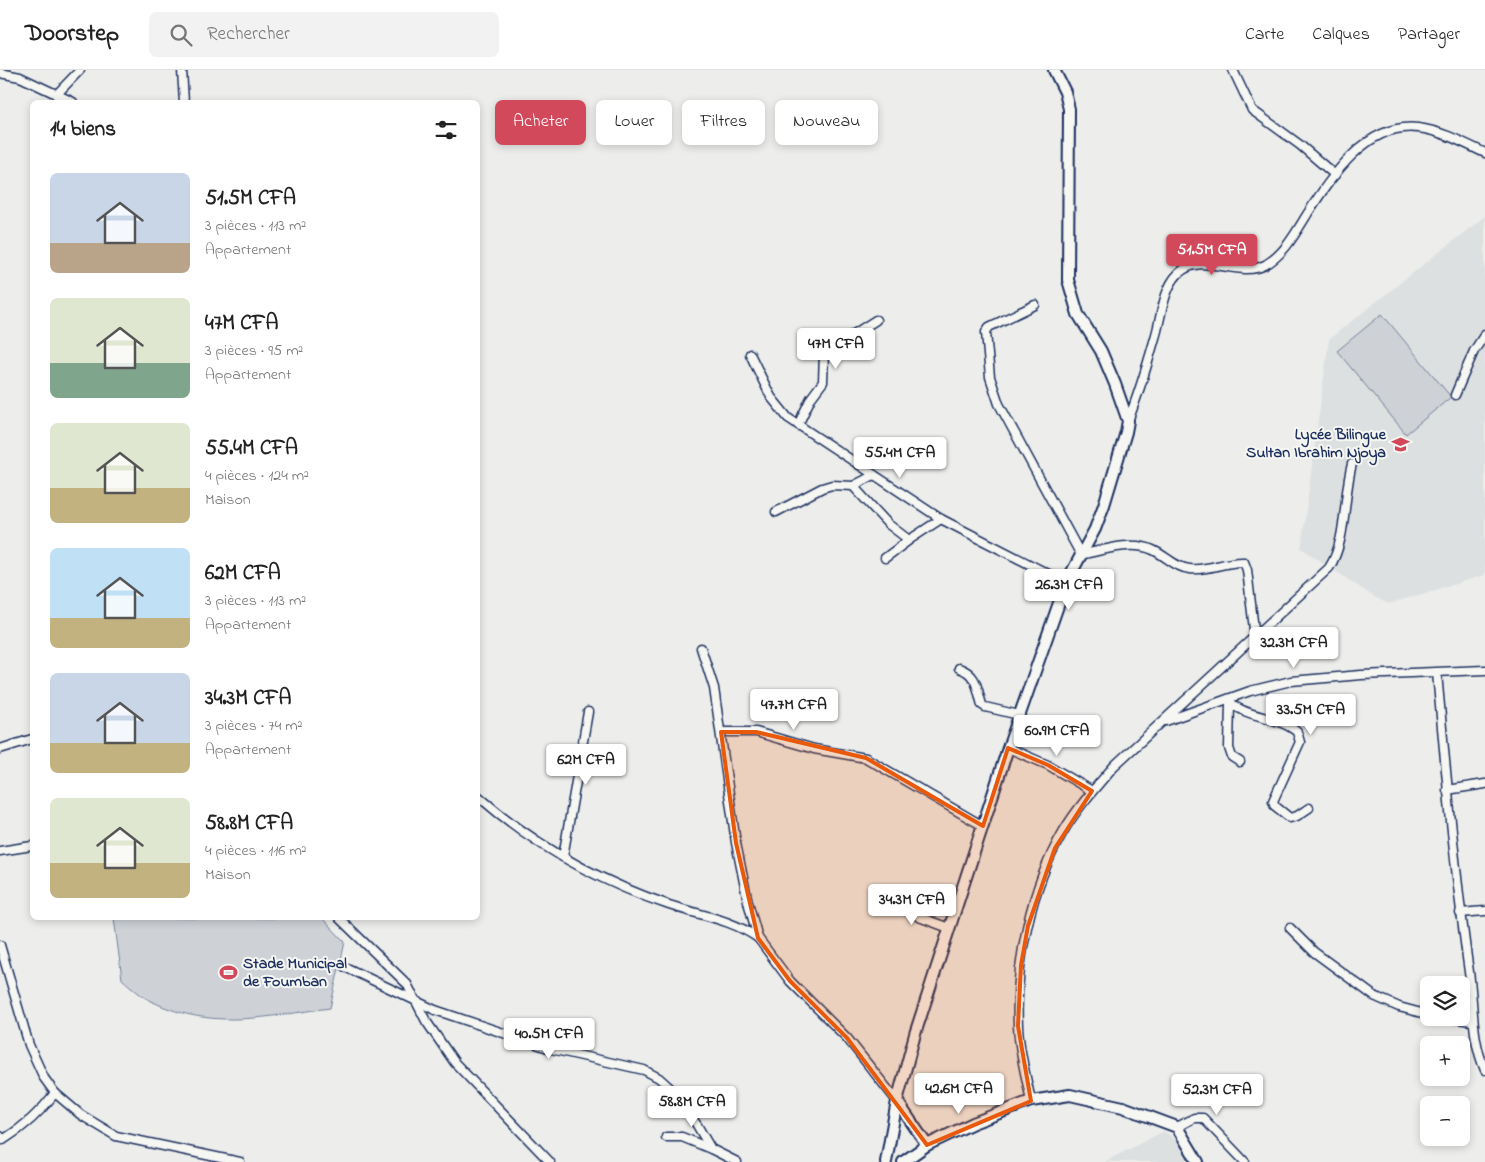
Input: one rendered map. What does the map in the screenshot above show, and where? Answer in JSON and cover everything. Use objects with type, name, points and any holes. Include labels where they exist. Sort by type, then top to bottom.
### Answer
[{"type":"street","points":[[56,95],[80,70]]},
{"type":"street","points":[[182,70],[184,100]]},
{"type":"street","points":[[1054,70],[1066,92],[1068,109],[1066,254],[1071,294],[1086,330],[1107,364],[1128,420]]},
{"type":"street","points":[[1233,70],[1252,110],[1300,144],[1335,175]]},
{"type":"street","points":[[0,73],[20,76],[67,100]]},
{"type":"street","points":[[886,1162],[897,1101],[915,1034],[1008,748],[1066,583],[1104,505],[1128,420],[1139,392],[1169,290],[1178,274],[1194,265],[1242,268],[1264,266],[1289,244],[1335,175],[1361,147],[1378,134],[1393,129],[1419,128],[1432,131],[1485,153]]},
{"type":"street","points":[[1035,304],[988,327],[985,340],[990,377],[1003,412],[1081,555]]},
{"type":"street","points":[[798,425],[806,407],[823,382],[824,353],[876,320]]},
{"type":"street","points":[[1455,395],[1474,351],[1485,334]]},
{"type":"street","points":[[750,354],[777,407],[798,425],[941,519],[1066,583]]},
{"type":"street","points":[[1031,1101],[1018,1026],[1021,966],[1028,926],[1041,882],[1055,848],[1092,791],[1127,754],[1329,568],[1337,556],[1346,485],[1352,464]]},
{"type":"street","points":[[776,512],[822,488],[832,485],[853,486],[874,476]]},
{"type":"street","points":[[853,486],[888,524],[909,540]]},
{"type":"street","points":[[885,558],[941,519]]},
{"type":"street","points":[[1081,555],[1120,547],[1138,546],[1156,551],[1183,568],[1193,570],[1244,562],[1247,570],[1255,638]]},
{"type":"street","points":[[701,648],[714,688],[736,843],[748,902],[758,938],[790,980],[847,1038],[897,1101],[927,1145]]},
{"type":"street","points":[[959,668],[973,676],[982,705],[1019,716]]},
{"type":"street","points":[[1162,723],[1292,681],[1351,676],[1485,670]]},
{"type":"street","points":[[1437,673],[1460,913],[1469,972],[1472,1020],[1485,1070]]},
{"type":"street","points":[[1229,701],[1229,748],[1232,757],[1240,762]]},
{"type":"street","points":[[1229,701],[1242,710],[1273,719],[1297,732],[1300,742],[1273,801],[1275,806],[1290,818],[1294,818],[1309,808]]},
{"type":"street","points":[[563,857],[588,712]]},
{"type":"street","points":[[721,732],[756,732],[814,749],[866,758],[983,826]]},
{"type":"street","points":[[0,750],[30,740]]},
{"type":"street","points":[[1008,748],[1048,765],[1092,791]]},
{"type":"street","points":[[1447,790],[1485,784]]},
{"type":"street","points":[[480,798],[528,836],[601,879],[670,906],[732,923],[758,938]]},
{"type":"street","points":[[0,850],[30,846]]},
{"type":"street","points":[[890,896],[919,916],[949,928]]},
{"type":"street","points":[[1460,913],[1485,911]]},
{"type":"street","points":[[341,920],[407,984],[419,1003],[426,1021],[455,1063],[550,1162]]},
{"type":"street","points":[[1290,928],[1314,952],[1374,996],[1399,1007],[1420,1013]]},
{"type":"street","points":[[0,944],[30,1045],[44,1078],[55,1094],[81,1115],[116,1136],[240,1162]]},
{"type":"street","points":[[345,967],[419,1003],[551,1049],[644,1070],[659,1078],[669,1087],[711,1149]]},
{"type":"street","points":[[0,1136],[3,1140],[18,1131],[38,1115],[55,1094]]},
{"type":"street","points":[[903,1162],[927,1145],[959,1129],[1031,1101],[1062,1096],[1089,1098],[1124,1106],[1177,1127],[1198,1162]]},
{"type":"street","points":[[1177,1127],[1194,1118],[1203,1118],[1245,1162]]},
{"type":"street","points":[[666,1137],[682,1137],[737,1162]]},
{"type":"highlighted area","points":[[721,732],[756,732],[866,758],[983,826],[1008,748],[1048,765],[1092,791],[1055,848],[1028,926],[1021,965],[1018,1026],[1031,1101],[927,1145],[847,1038],[790,981],[758,938],[736,843]]},
{"type":"shaded area","name":"Lycée Bilingue Sultan Ibrahim Njoya","points":[[1485,216],[1485,575],[1389,604],[1374,597],[1301,548],[1329,339]]},
{"type":"shaded area","points":[[1382,314],[1451,397],[1406,434],[1337,351]]},
{"type":"shaded area","name":"Stade Municipal de Foumban","points":[[114,920],[324,920],[345,942],[330,1008],[240,1019],[197,1016],[175,1011],[153,1002],[141,995],[122,979]]},
{"type":"shaded area","points":[[1164,1131],[1184,1146],[1192,1162],[1104,1162]]},
{"type":"place","name":"Lycée Bilingue Sultan Ibrahim Njoya","points":[[1400,444]]},
{"type":"place","name":"Stade Municipal de Foumban","points":[[229,973]]}]
